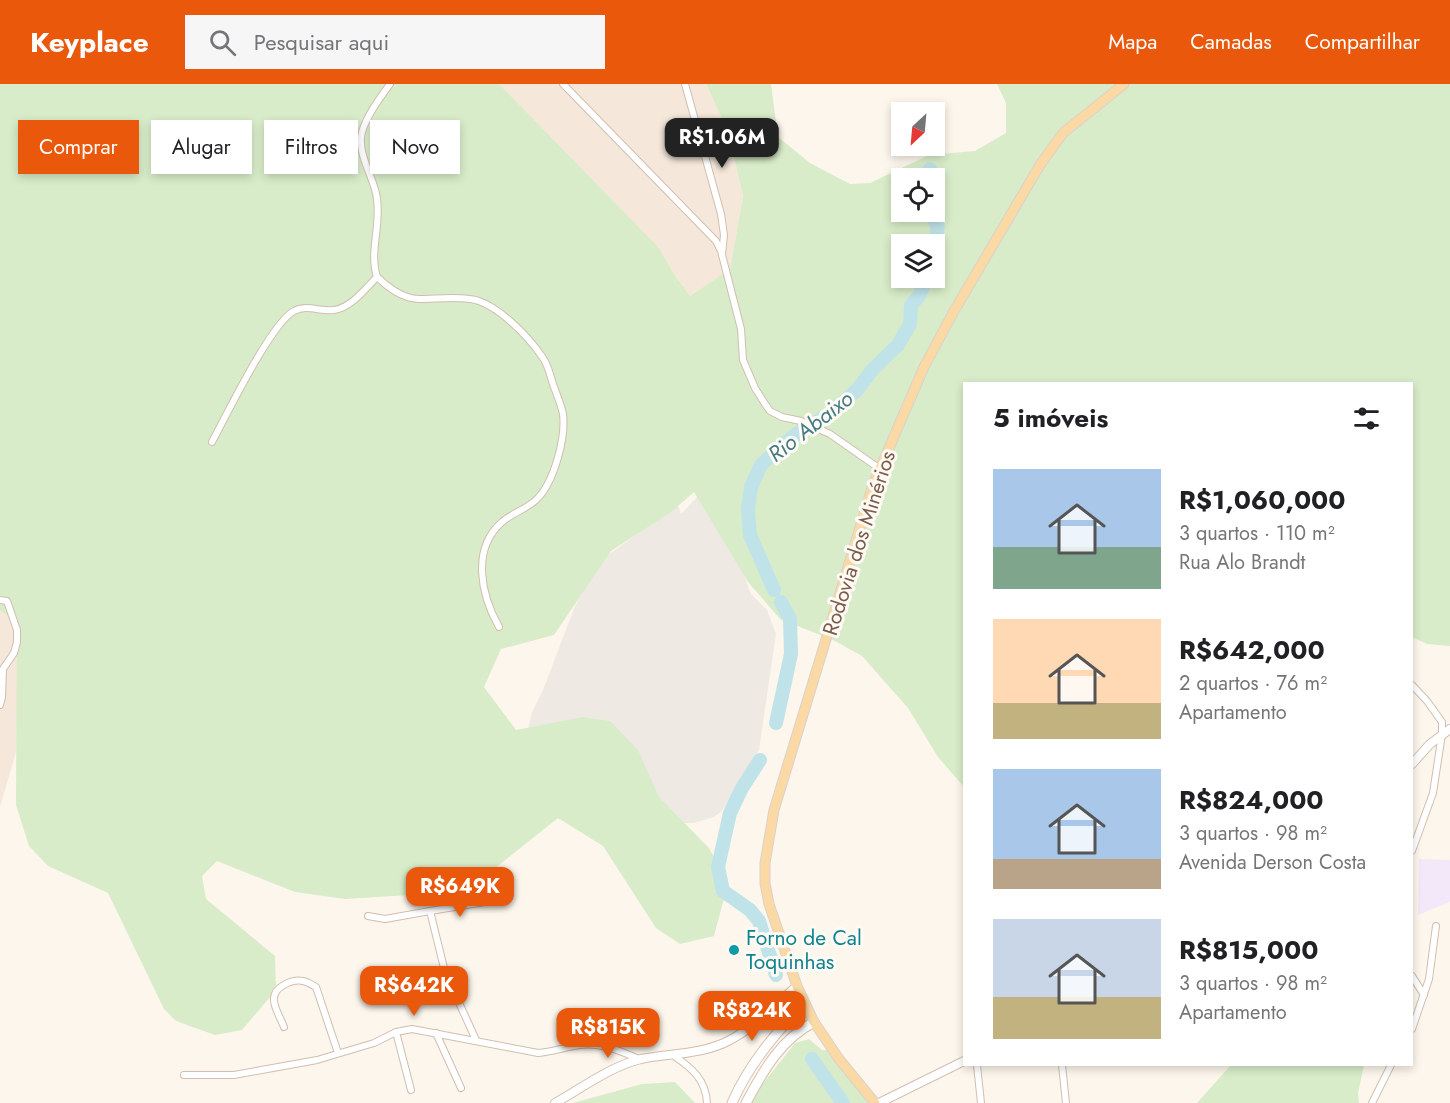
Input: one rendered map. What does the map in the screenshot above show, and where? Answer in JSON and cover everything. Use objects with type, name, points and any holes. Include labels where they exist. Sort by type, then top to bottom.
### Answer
[{"type":"main road","name":"Rodovia dos Minérios","points":[[877,1103],[839,1059],[814,1022],[797,986],[769,904],[765,883],[765,863],[768,839],[784,771],[827,639],[873,485],[936,343],[1040,165],[1063,133],[1124,84]]},
{"type":"main road","points":[[732,1103],[752,1065],[770,1039],[804,1003]]},
{"type":"main road","points":[[746,1103],[772,1057],[802,1028],[814,1022]]},
{"type":"street","points":[[390,84],[362,134],[362,149],[377,198],[378,227],[374,257],[377,277],[405,298],[431,300],[449,297],[484,302],[498,310],[545,360],[563,414],[560,450],[547,487],[536,500],[502,522],[492,532],[481,559],[489,604],[499,627]]},
{"type":"street","points":[[563,84],[716,241],[741,329],[743,360],[755,388],[770,411],[830,434],[880,469]]},
{"type":"street","points":[[685,84],[722,214],[724,235],[722,258]]},
{"type":"street","points":[[212,442],[272,334],[289,315],[304,307],[322,311],[342,308],[377,277]]},
{"type":"street","points":[[0,600],[7,601],[18,634],[16,648],[3,669],[0,705]]},
{"type":"street","points":[[1413,686],[1442,722],[1433,793],[1413,848]]},
{"type":"street","points":[[1413,763],[1450,729]]},
{"type":"street","points":[[368,916],[385,919],[485,902]]},
{"type":"street","points":[[430,911],[445,972],[476,1040]]},
{"type":"street","points":[[1413,1026],[1429,979],[1436,926]]},
{"type":"street","points":[[1413,978],[1424,995]]},
{"type":"street","points":[[284,1027],[274,1000],[276,992],[295,981],[305,981],[316,987],[338,1053]]},
{"type":"street","points":[[555,1103],[618,1068],[640,1060],[711,1048],[730,1040],[748,1028],[797,986]]},
{"type":"street","points":[[184,1075],[234,1076],[317,1060],[374,1042],[396,1032],[411,1029],[538,1053],[581,1045],[610,1046],[640,1060]]},
{"type":"street","points":[[396,1032],[411,1090]]},
{"type":"street","points":[[436,1033],[461,1088]]},
{"type":"street","points":[[674,1056],[694,1071],[706,1091],[707,1103]]},
{"type":"street","points":[[877,1103],[963,1061]]},
{"type":"street","points":[[977,1066],[981,1103]]},
{"type":"street","points":[[1062,1066],[1066,1103]]},
{"type":"street","points":[[1372,1103],[1390,1066]]},
{"type":"shaded area","points":[[499,84],[706,84],[728,132],[743,196],[730,269],[690,296],[674,274]]},
{"type":"shaded area","points":[[705,489],[738,559],[751,594],[767,610],[776,634],[759,750],[722,811],[714,817],[694,823],[667,823],[528,729],[532,712],[543,690],[575,606],[594,571],[608,555],[678,505],[681,514]]},
{"type":"shaded area","points":[[12,584],[41,666],[0,807],[0,606]]},
{"type":"shaded area","points":[[1419,859],[1450,860],[1450,902],[1418,915]]},
{"type":"green space","points":[[0,84],[499,84],[658,247],[690,296],[730,269],[743,196],[728,132],[706,84],[771,84],[778,137],[810,163],[850,184],[870,183],[891,173],[891,222],[945,222],[945,168],[902,168],[927,156],[945,156],[945,154],[975,151],[1006,133],[1006,103],[997,84],[1450,84],[1450,646],[1427,644],[1413,637],[1413,382],[963,382],[963,786],[938,757],[908,708],[862,656],[833,640],[780,619],[748,582],[694,492],[671,512],[611,551],[554,635],[501,649],[484,687],[516,730],[583,717],[610,721],[638,750],[659,797],[709,848],[728,883],[714,936],[680,944],[656,928],[603,846],[558,818],[485,876],[442,893],[345,899],[295,892],[217,861],[202,876],[206,899],[275,956],[276,990],[242,1030],[215,1035],[176,1021],[164,1009],[108,893],[48,866],[29,846],[16,805],[17,623],[0,610]]},
{"type":"green space","points":[[809,1039],[822,1050],[829,1050],[872,1103],[752,1103],[761,1086],[795,1043]]},
{"type":"green space","points":[[1230,1066],[1364,1066],[1358,1093],[1359,1103],[1197,1103]]},
{"type":"green space","points":[[675,1082],[695,1103],[573,1103],[642,1084]]},
{"type":"waterway","name":"Rio Abaixo","points":[[935,222],[938,227],[937,234]]},
{"type":"waterway","name":"Rio Abaixo","points":[[774,590],[750,535],[748,509],[751,487],[761,465],[803,429],[828,415],[857,390],[873,369],[898,345],[910,324],[911,305],[923,288]]},
{"type":"waterway","name":"Rio Abaixo","points":[[776,723],[791,654],[790,619],[781,602]]},
{"type":"waterway","name":"Rio Abaixo","points":[[760,760],[742,788],[730,813],[718,867],[723,891],[750,910],[759,921],[776,975]]},
{"type":"waterway","name":"Rio Abaixo","points":[[812,1059],[843,1103]]},
{"type":"place","name":"Forno de Cal Toquinhas","points":[[734,950]]}]
